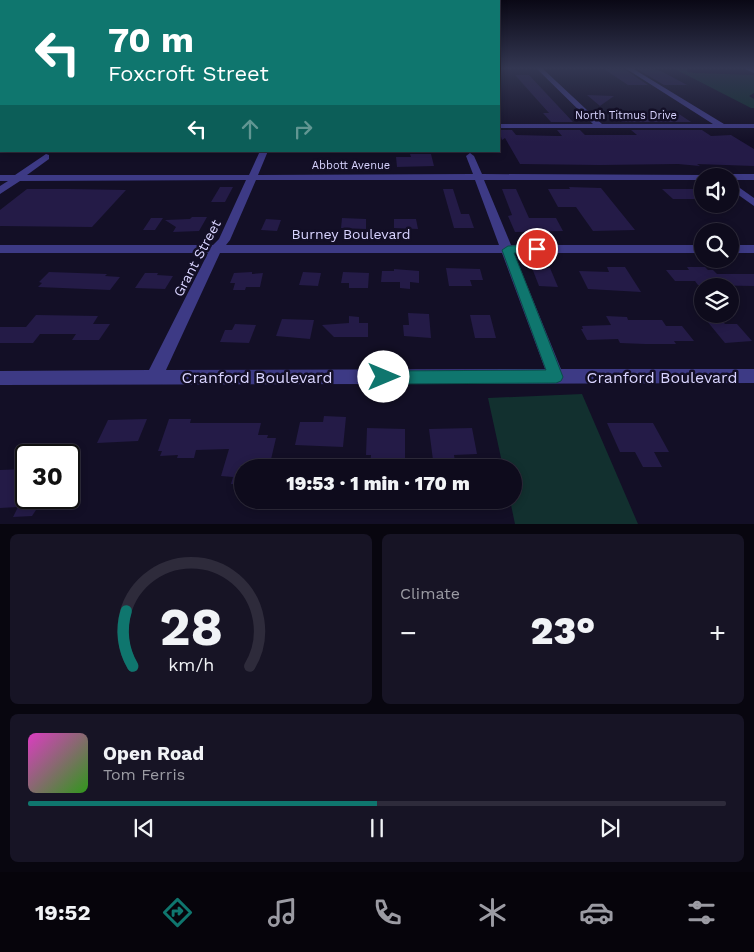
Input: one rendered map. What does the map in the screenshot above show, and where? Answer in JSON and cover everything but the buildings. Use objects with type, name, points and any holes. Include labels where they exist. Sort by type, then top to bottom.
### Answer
[{"type":"street","points":[[565,92],[600,126]]},
{"type":"street","points":[[668,92],[722,126]]},
{"type":"street","name":"North Titmus Drive","points":[[500,126],[754,126]]},
{"type":"street","name":"Grant Street","points":[[154,378],[215,250],[224,240],[264,152]]},
{"type":"street","points":[[470,156],[556,377]]},
{"type":"street","points":[[0,191],[46,157]]},
{"type":"street","points":[[739,177],[754,177]]},
{"type":"street","name":"Abbott Avenue","points":[[0,178],[694,178]]},
{"type":"street","points":[[739,191],[754,203]]},
{"type":"street","name":"Burney Boulevard","points":[[0,249],[694,249]]},
{"type":"street","points":[[739,249],[754,249]]},
{"type":"street","name":"Cranford Boulevard","points":[[0,378],[754,376]]},
{"type":"green space","points":[[721,92],[754,92],[749,96],[754,99],[754,108]]},
{"type":"green space","points":[[582,394],[638,524],[515,524],[512,509],[522,509],[522,459],[501,459],[488,398]]},
{"type":"route","points":[[384,377],[556,377],[508,250],[537,249]]}]
